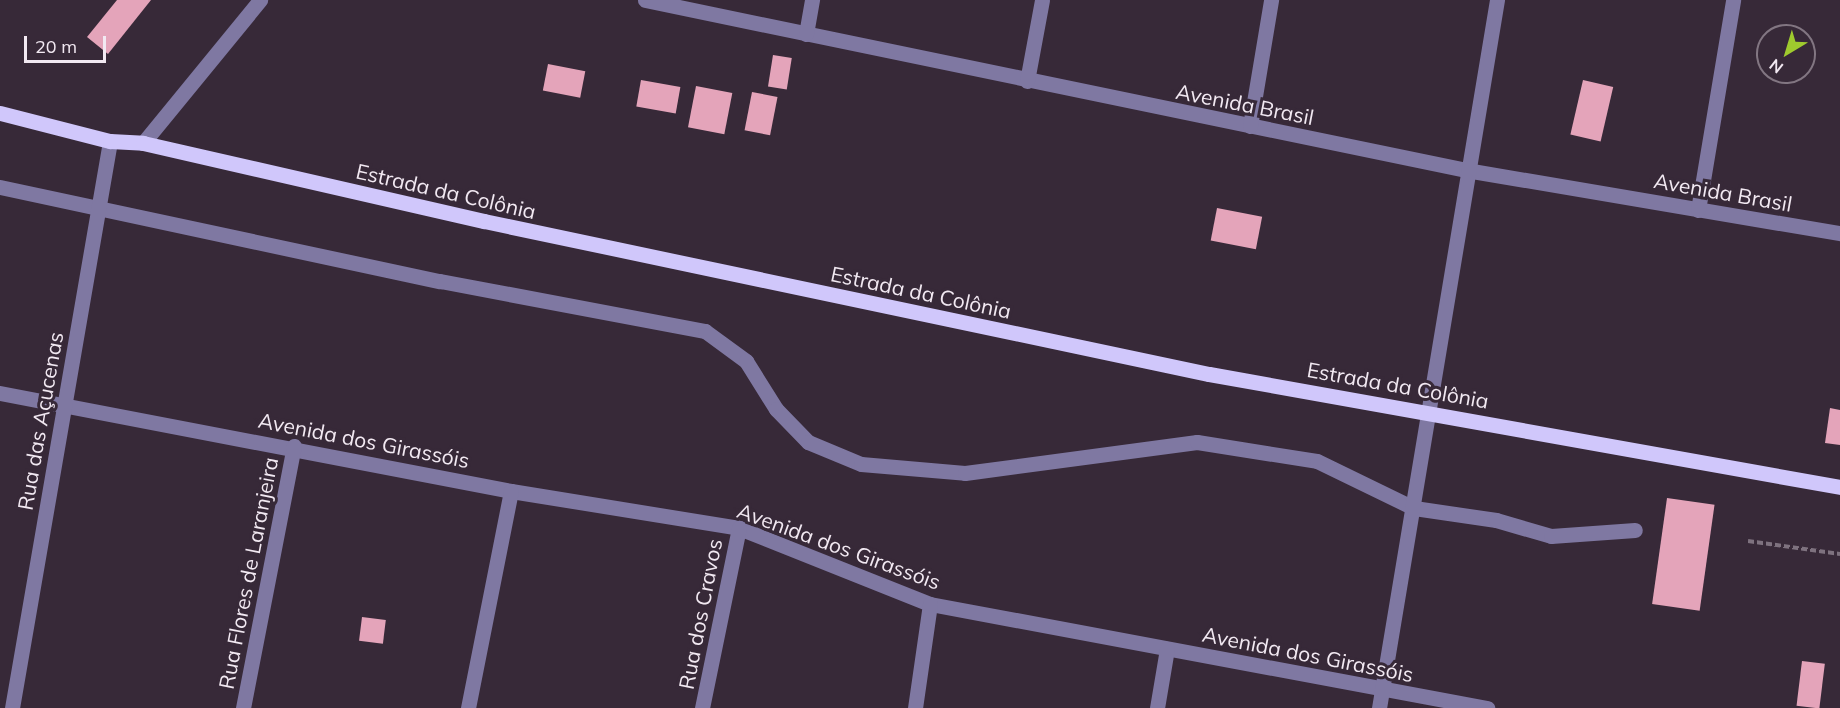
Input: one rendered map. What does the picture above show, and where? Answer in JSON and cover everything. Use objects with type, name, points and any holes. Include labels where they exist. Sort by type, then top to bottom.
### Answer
[{"type":"main road","name":"Estrada da Colônia","points":[[0,112],[110,141],[143,143],[495,224],[1209,374],[1840,487]]},
{"type":"street","points":[[143,143],[260,0]]},
{"type":"street","name":"Avenida Brasil","points":[[645,0],[1027,81],[1466,170],[1840,233]]},
{"type":"street","points":[[806,34],[812,0]]},
{"type":"street","points":[[1027,81],[1042,0]]},
{"type":"street","points":[[1250,126],[1271,0]]},
{"type":"street","points":[[1379,708],[1414,508],[1466,170],[1497,0]]},
{"type":"street","points":[[1698,210],[1733,0]]},
{"type":"street","name":"Rua das Açucenas","points":[[12,708],[96,211],[110,141]]},
{"type":"street","points":[[0,187],[96,211],[705,331],[746,361],[776,409],[808,442],[861,464],[965,473],[1197,442],[1317,461],[1414,508],[1496,520],[1551,536],[1635,530]]},
{"type":"street","name":"Avenida dos Girassóis","points":[[0,393],[294,446],[511,491],[738,528],[930,604],[1487,708]]},
{"type":"street","name":"Rua Flores de Laranjeira","points":[[243,708],[294,446]]},
{"type":"street","points":[[468,708],[511,491]]},
{"type":"street","name":"Rua dos Cravos","points":[[702,708],[738,528]]},
{"type":"street","points":[[915,708],[930,604]]},
{"type":"street","points":[[1157,708],[1167,649]]},
{"type":"path","points":[[1748,541],[1840,554]]},
{"type":"building","points":[[117,0],[151,0],[108,54],[87,37]]},
{"type":"building","points":[[773,55],[792,58],[787,90],[768,87]]},
{"type":"building","points":[[548,64],[585,71],[580,98],[543,91]]},
{"type":"building","points":[[641,80],[680,87],[676,114],[636,107]]},
{"type":"building","points":[[1583,80],[1613,87],[1601,142],[1570,135]]},
{"type":"building","points":[[696,86],[732,93],[724,134],[688,127]]},
{"type":"building","points":[[752,92],[778,97],[770,135],[745,130]]},
{"type":"building","points":[[1217,208],[1262,217],[1256,249],[1211,240]]},
{"type":"building","points":[[1830,408],[1840,410],[1840,445],[1825,443]]},
{"type":"building","points":[[1667,498],[1715,505],[1700,611],[1652,604]]},
{"type":"building","points":[[362,617],[386,620],[383,644],[359,641]]},
{"type":"building","points":[[1802,661],[1825,664],[1819,708],[1797,706]]}]
